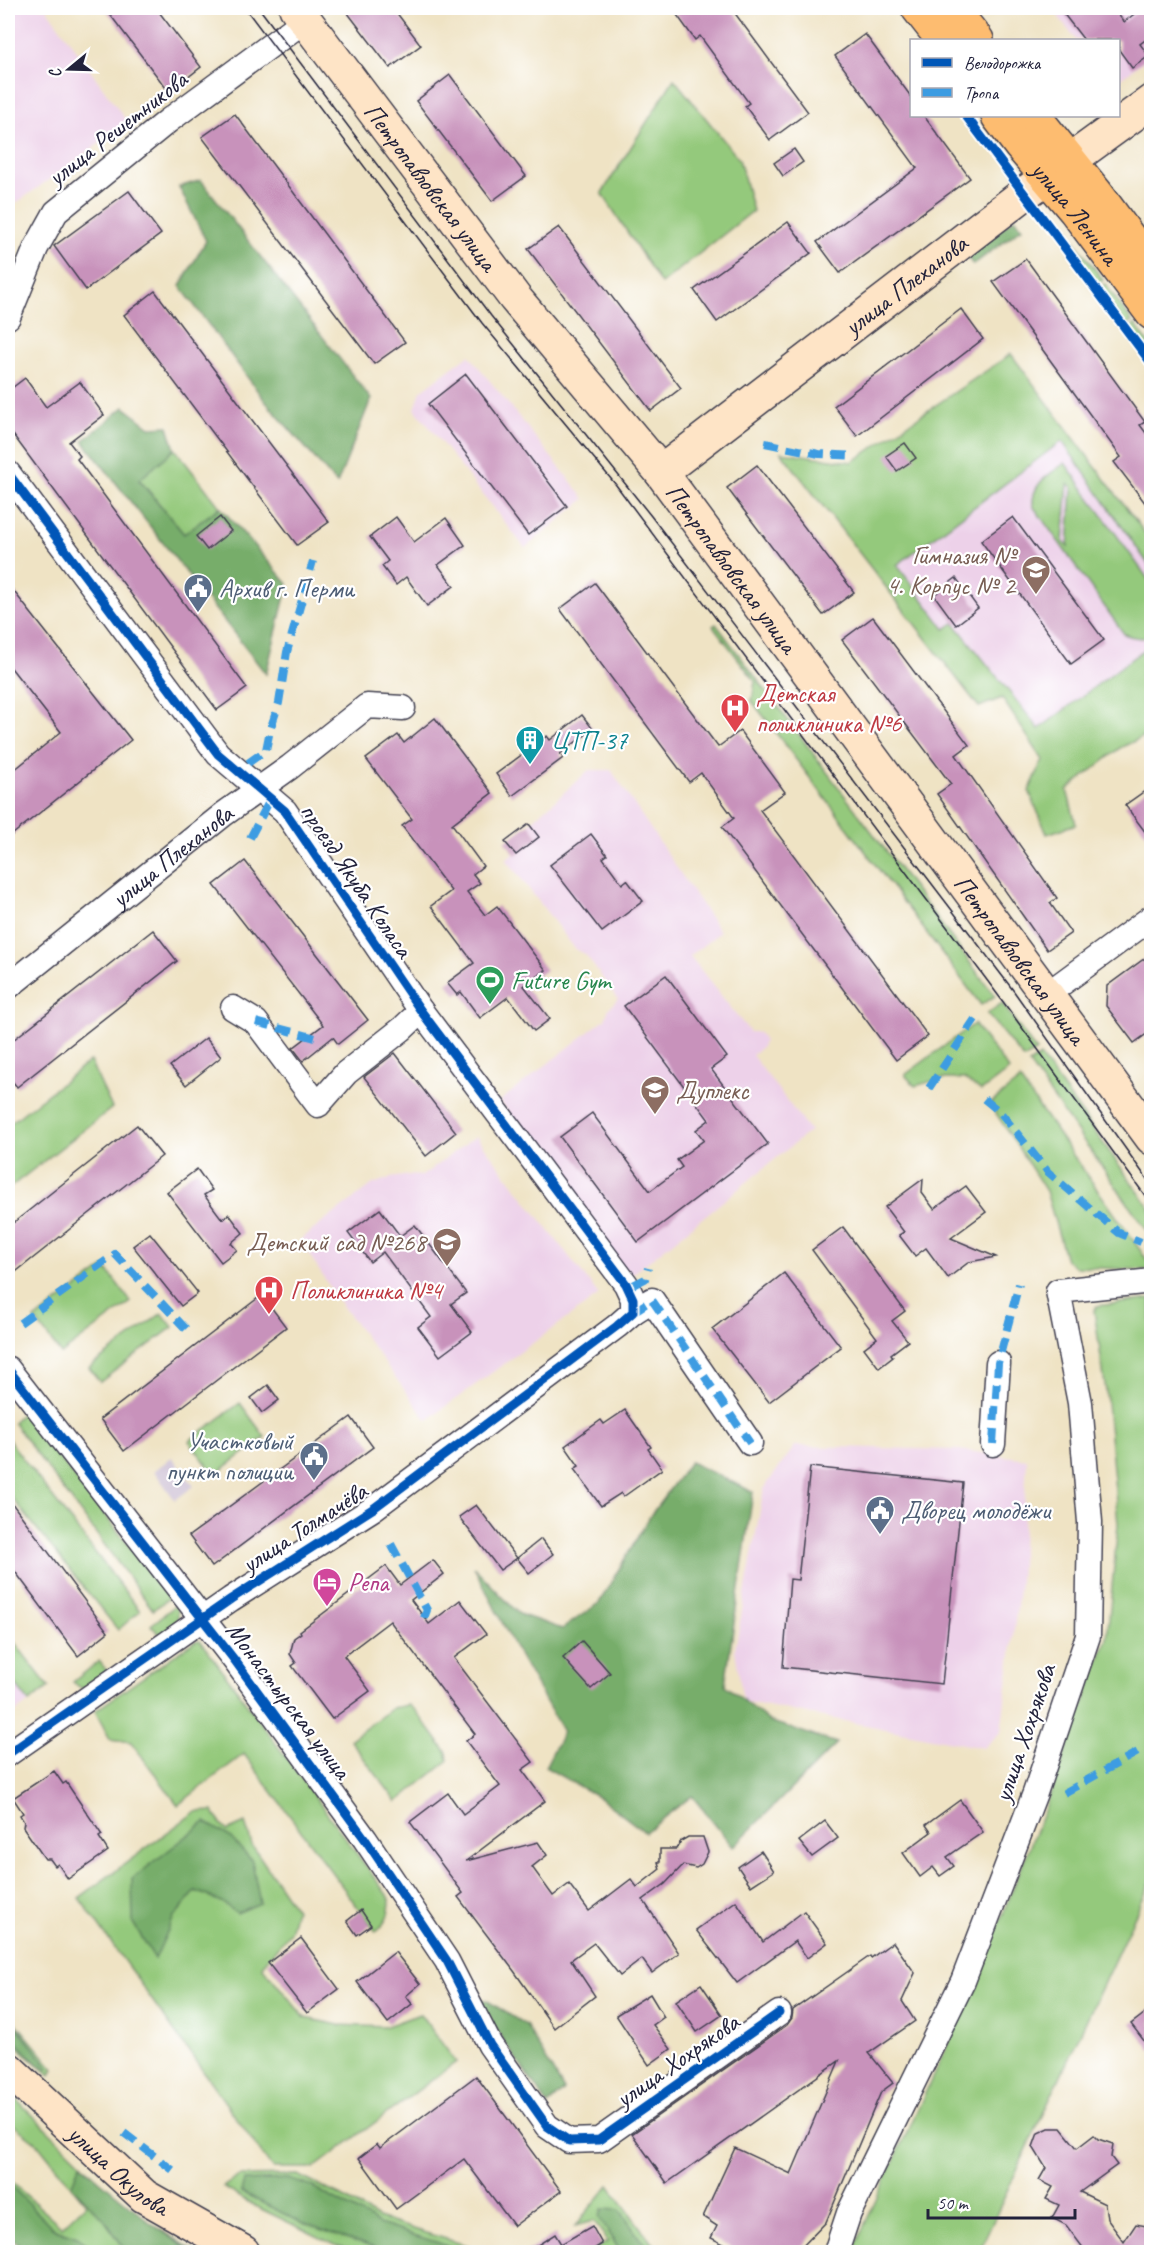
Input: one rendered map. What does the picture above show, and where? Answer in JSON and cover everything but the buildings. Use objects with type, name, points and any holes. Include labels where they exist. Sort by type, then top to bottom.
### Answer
[{"type":"main road","points":[[918,8],[942,39]]},
{"type":"main road","points":[[951,8],[976,39]]},
{"type":"main road","name":"Петропавловская улица","points":[[301,14],[515,298],[661,472],[1152,1138]]},
{"type":"main road","name":"улица Плеханова","points":[[661,472],[1059,169],[1152,101]]},
{"type":"main road","name":"улица Ленина","points":[[999,117],[1020,145],[1059,169],[1152,269]]},
{"type":"main road","name":"улица Ленина","points":[[1034,117],[1075,210],[1152,313]]},
{"type":"main road","name":"улица Окулова","points":[[8,2069],[144,2196],[243,2253]]},
{"type":"street","name":"улица Решетникова","points":[[8,317],[36,248],[56,212],[301,14]]},
{"type":"street","name":"проезд Якуба Коласа","points":[[8,473],[218,754],[285,811],[421,1011],[626,1284],[633,1299],[625,1319]]},
{"type":"street","name":"улица Плеханова","points":[[8,987],[367,706],[403,708]]},
{"type":"street","points":[[1046,995],[1152,917]]},
{"type":"street","points":[[233,1008],[256,1022],[318,1105],[346,1073],[421,1011]]},
{"type":"street","name":"улица Хохрякова","points":[[836,2253],[849,2213],[963,1981],[1035,1793],[1088,1636],[1090,1522],[1080,1403],[1058,1291],[1152,1281]]},
{"type":"street","points":[[625,1319],[652,1300],[750,1443]]},
{"type":"street","name":"улица Толмачёва","points":[[8,1754],[202,1620],[374,1508],[625,1319]]},
{"type":"street","points":[[993,1444],[998,1362]]},
{"type":"street","name":"Монастырская улица","points":[[8,1369],[304,1754],[416,1912],[447,1961],[490,2045],[547,2126],[569,2141],[599,2140]]},
{"type":"street","name":"улица Хохрякова","points":[[599,2140],[779,2013]]},
{"type":"shaded area","points":[[8,8],[46,8],[128,123],[8,209]]},
{"type":"shaded area","points":[[1052,8],[1151,8],[1151,55],[1120,79],[1120,39],[1075,39]]},
{"type":"shaded area","points":[[469,355],[585,499],[525,548],[415,409],[421,391]]},
{"type":"shaded area","name":"Гимназия № 4. Корпус № 2","points":[[1062,441],[1151,568],[1151,644],[1039,730],[954,623],[945,629],[896,565]]},
{"type":"shaded area","name":"Дуплекс","points":[[589,770],[611,770],[720,932],[690,956],[750,1032],[757,1032],[762,1036],[764,1041],[762,1047],[752,1055],[810,1131],[629,1277],[500,1101],[605,1019],[609,1008],[618,999],[585,954],[576,950],[506,859],[514,853],[516,855],[539,837],[529,824]]},
{"type":"shaded area","name":"Детский сад №268","points":[[476,1136],[599,1295],[427,1420],[338,1300],[300,1240],[373,1184],[390,1178],[422,1176]]},
{"type":"shaded area","points":[[795,1446],[959,1450],[1027,1459],[1020,1582],[1001,1732],[983,1748],[743,1701],[735,1650],[764,1488]]},
{"type":"shaded area","points":[[172,1457],[194,1486],[175,1500],[154,1471]]},
{"type":"shaded area","points":[[8,1634],[49,1687],[8,1718]]},
{"type":"green space","points":[[674,79],[739,159],[753,211],[661,284],[602,193]]},
{"type":"green space","points":[[201,180],[371,399],[337,484],[265,401],[180,286],[206,241],[179,187]]},
{"type":"green space","points":[[1015,218],[1022,228],[973,265],[966,255]]},
{"type":"green space","points":[[1072,238],[1103,280],[1097,285],[1066,243]]},
{"type":"green space","points":[[1105,284],[1132,321],[1126,325],[1099,288]]},
{"type":"green space","points":[[1135,324],[1151,347],[1151,359],[1129,329]]},
{"type":"green space","points":[[1011,354],[1151,541],[1151,568],[1062,441],[897,565],[945,629],[954,623],[1039,729],[1151,644],[1151,733],[1120,748],[1067,790],[1076,824],[1047,834],[1029,791],[1043,760],[1002,698],[979,707],[781,452],[852,462]]},
{"type":"green space","points":[[124,407],[150,427],[168,426],[175,449],[139,480],[184,534],[220,507],[288,584],[266,674],[83,441]]},
{"type":"green space","points":[[175,449],[220,507],[184,534],[139,479]]},
{"type":"green space","points":[[1065,463],[1151,583],[1151,636],[1138,638],[1124,634],[1033,506],[1033,498],[1038,485]],"holes":[[[1068,484],[1072,487],[1068,547],[1063,541]]]},
{"type":"green space","points":[[716,624],[995,996],[981,1005],[752,701],[755,681],[713,626]]},
{"type":"green space","points":[[1002,1003],[1036,1051],[1024,1059],[987,1014]]},
{"type":"green space","points":[[974,1024],[1009,1070],[981,1091],[964,1079],[940,1079],[915,1086],[905,1075]]},
{"type":"green space","points":[[1040,1056],[1151,1209],[1151,1236],[1029,1064]]},
{"type":"green space","points":[[90,1061],[112,1108],[8,1189],[8,1125]]},
{"type":"green space","points":[[1020,1080],[1150,1264],[1149,1270],[1076,1267],[1066,1260],[1046,1191],[990,1104]]},
{"type":"green space","points":[[105,1267],[131,1302],[61,1354],[35,1319]]},
{"type":"green space","points":[[1151,1299],[1151,1881],[979,2252],[852,2252],[974,1987],[1047,1803],[1107,1639],[1118,1524],[1106,1392],[1094,1310],[1097,1306]]},
{"type":"green space","points":[[162,1313],[173,1327],[100,1382],[89,1368]]},
{"type":"green space","points":[[240,1403],[265,1437],[215,1475],[189,1441]]},
{"type":"green space","points":[[23,1412],[170,1597],[153,1610],[13,1422]]},
{"type":"green space","points":[[8,1439],[140,1611],[118,1630],[8,1493]]},
{"type":"green space","points":[[690,1462],[753,1492],[725,1685],[769,1721],[837,1743],[733,1847],[692,1796],[645,1832],[601,1799],[545,1767],[563,1732],[514,1646],[474,1567],[519,1614],[562,1629],[599,1603],[650,1516]]},
{"type":"green space","points":[[176,1605],[177,1619],[173,1627],[162,1638],[151,1625]]},
{"type":"green space","points":[[8,1634],[49,1687],[29,1702],[8,1675]]},
{"type":"green space","points":[[200,1640],[390,1899],[387,1917],[376,1932],[244,1754],[178,1805],[131,1742],[110,1739],[95,1711],[195,1641]]},
{"type":"green space","points":[[99,1661],[108,1672],[85,1688],[73,1682]]},
{"type":"green space","points":[[408,1705],[415,1710],[447,1753],[448,1761],[397,1802],[350,1740],[392,1708]]},
{"type":"green space","points":[[213,1811],[227,1831],[245,1823],[252,1845],[296,1910],[290,1932],[262,1966],[305,2018],[339,2025],[384,2027],[420,2014],[456,2062],[314,2168],[272,2168],[79,1898],[195,1812]]},
{"type":"green space","points":[[205,1822],[230,1837],[252,1861],[260,1903],[237,1913],[221,1902],[196,1891],[174,1917],[155,1959],[133,1923],[132,1879]]},
{"type":"green space","points":[[486,2000],[526,2025],[564,2090],[548,2105],[476,2001]]},
{"type":"green space","points":[[8,2013],[54,2069],[50,2075],[24,2053],[8,2035]]},
{"type":"green space","points":[[8,2015],[48,2067],[47,2069],[37,2064],[8,2032]]},
{"type":"green space","points":[[8,2091],[110,2191],[152,2224],[196,2252],[32,2252],[8,2237],[8,2179],[62,2227],[86,2204],[37,2143],[8,2121]]},
{"type":"green space","points":[[80,2164],[152,2224],[192,2252],[127,2252],[103,2218],[71,2186]]},
{"type":"green space","points":[[297,2175],[337,2194],[378,2218],[482,2250],[505,2252],[362,2252],[335,2245],[255,2206],[223,2187],[239,2176]]},
{"type":"green space","points":[[288,2179],[313,2187],[379,2224],[467,2252],[386,2252],[302,2223],[241,2192],[244,2181]]},
{"type":"green space","points":[[8,2183],[53,2228],[77,2237],[99,2252],[32,2252],[8,2237]]},
{"type":"green space","points":[[609,2185],[651,2242],[662,2252],[591,2252],[608,2241],[594,2221],[575,2226]]},
{"type":"green space","points":[[602,2209],[620,2210],[640,2239],[655,2252],[611,2252],[618,2248],[599,2217]]},
{"type":"tram line","points":[[245,8],[482,323],[616,485],[1001,999],[1152,1205]]},
{"type":"tram line","points":[[259,8],[491,316],[651,516],[1013,990],[1152,1186]]},
{"type":"marked path","points":[[765,443],[819,454],[855,456]]},
{"type":"marked path","points":[[248,763],[266,750],[279,703],[287,652],[313,561]]},
{"type":"marked path","points":[[250,838],[271,798]]},
{"type":"marked path","points":[[929,1088],[975,1019]]},
{"type":"marked path","points":[[256,1022],[319,1039]]},
{"type":"marked path","points":[[984,1099],[1000,1112],[1048,1172],[1119,1233],[1141,1242]]},
{"type":"marked path","points":[[20,1323],[115,1254],[186,1329]]},
{"type":"marked path","points":[[633,1285],[645,1279],[648,1268]]},
{"type":"marked path","points":[[993,1444],[998,1363],[1019,1284]]},
{"type":"marked path","points":[[633,1312],[652,1300],[750,1443]]},
{"type":"marked path","points":[[391,1544],[427,1610],[424,1618]]},
{"type":"marked path","points":[[1064,1793],[1138,1752]]},
{"type":"marked path","points":[[124,2133],[178,2174]]},
{"type":"cycle path","points":[[967,117],[1152,364]]},
{"type":"cycle path","points":[[8,473],[218,754],[285,811],[421,1011],[626,1284],[633,1299],[633,1312],[617,1326],[374,1508],[231,1599],[8,1754]]},
{"type":"cycle path","points":[[8,1369],[236,1662],[365,1839],[447,1961],[490,2045],[547,2126],[569,2141],[599,2140],[779,2013]]},
{"type":"place","name":"Гимназия № 4. Корпус № 2","points":[[1036,596]]},
{"type":"place","name":"Архив г. Перми","points":[[198,614]]},
{"type":"place","name":"Детская поликлиника №6","points":[[735,734]]},
{"type":"place","name":"ЦТП-37","points":[[530,766]]},
{"type":"place","name":"Future Gym","points":[[490,1006]]},
{"type":"place","name":"Дуплекс","points":[[655,1116]]},
{"type":"place","name":"Детский сад №268","points":[[447,1268]]},
{"type":"place","name":"Поликлиника №4","points":[[269,1316]]},
{"type":"place","name":"Участковый пункт полиции","points":[[314,1482]]},
{"type":"place","name":"Дворец молодёжи","points":[[880,1536]]},
{"type":"place","name":"Репа","points":[[327,1608]]}]
